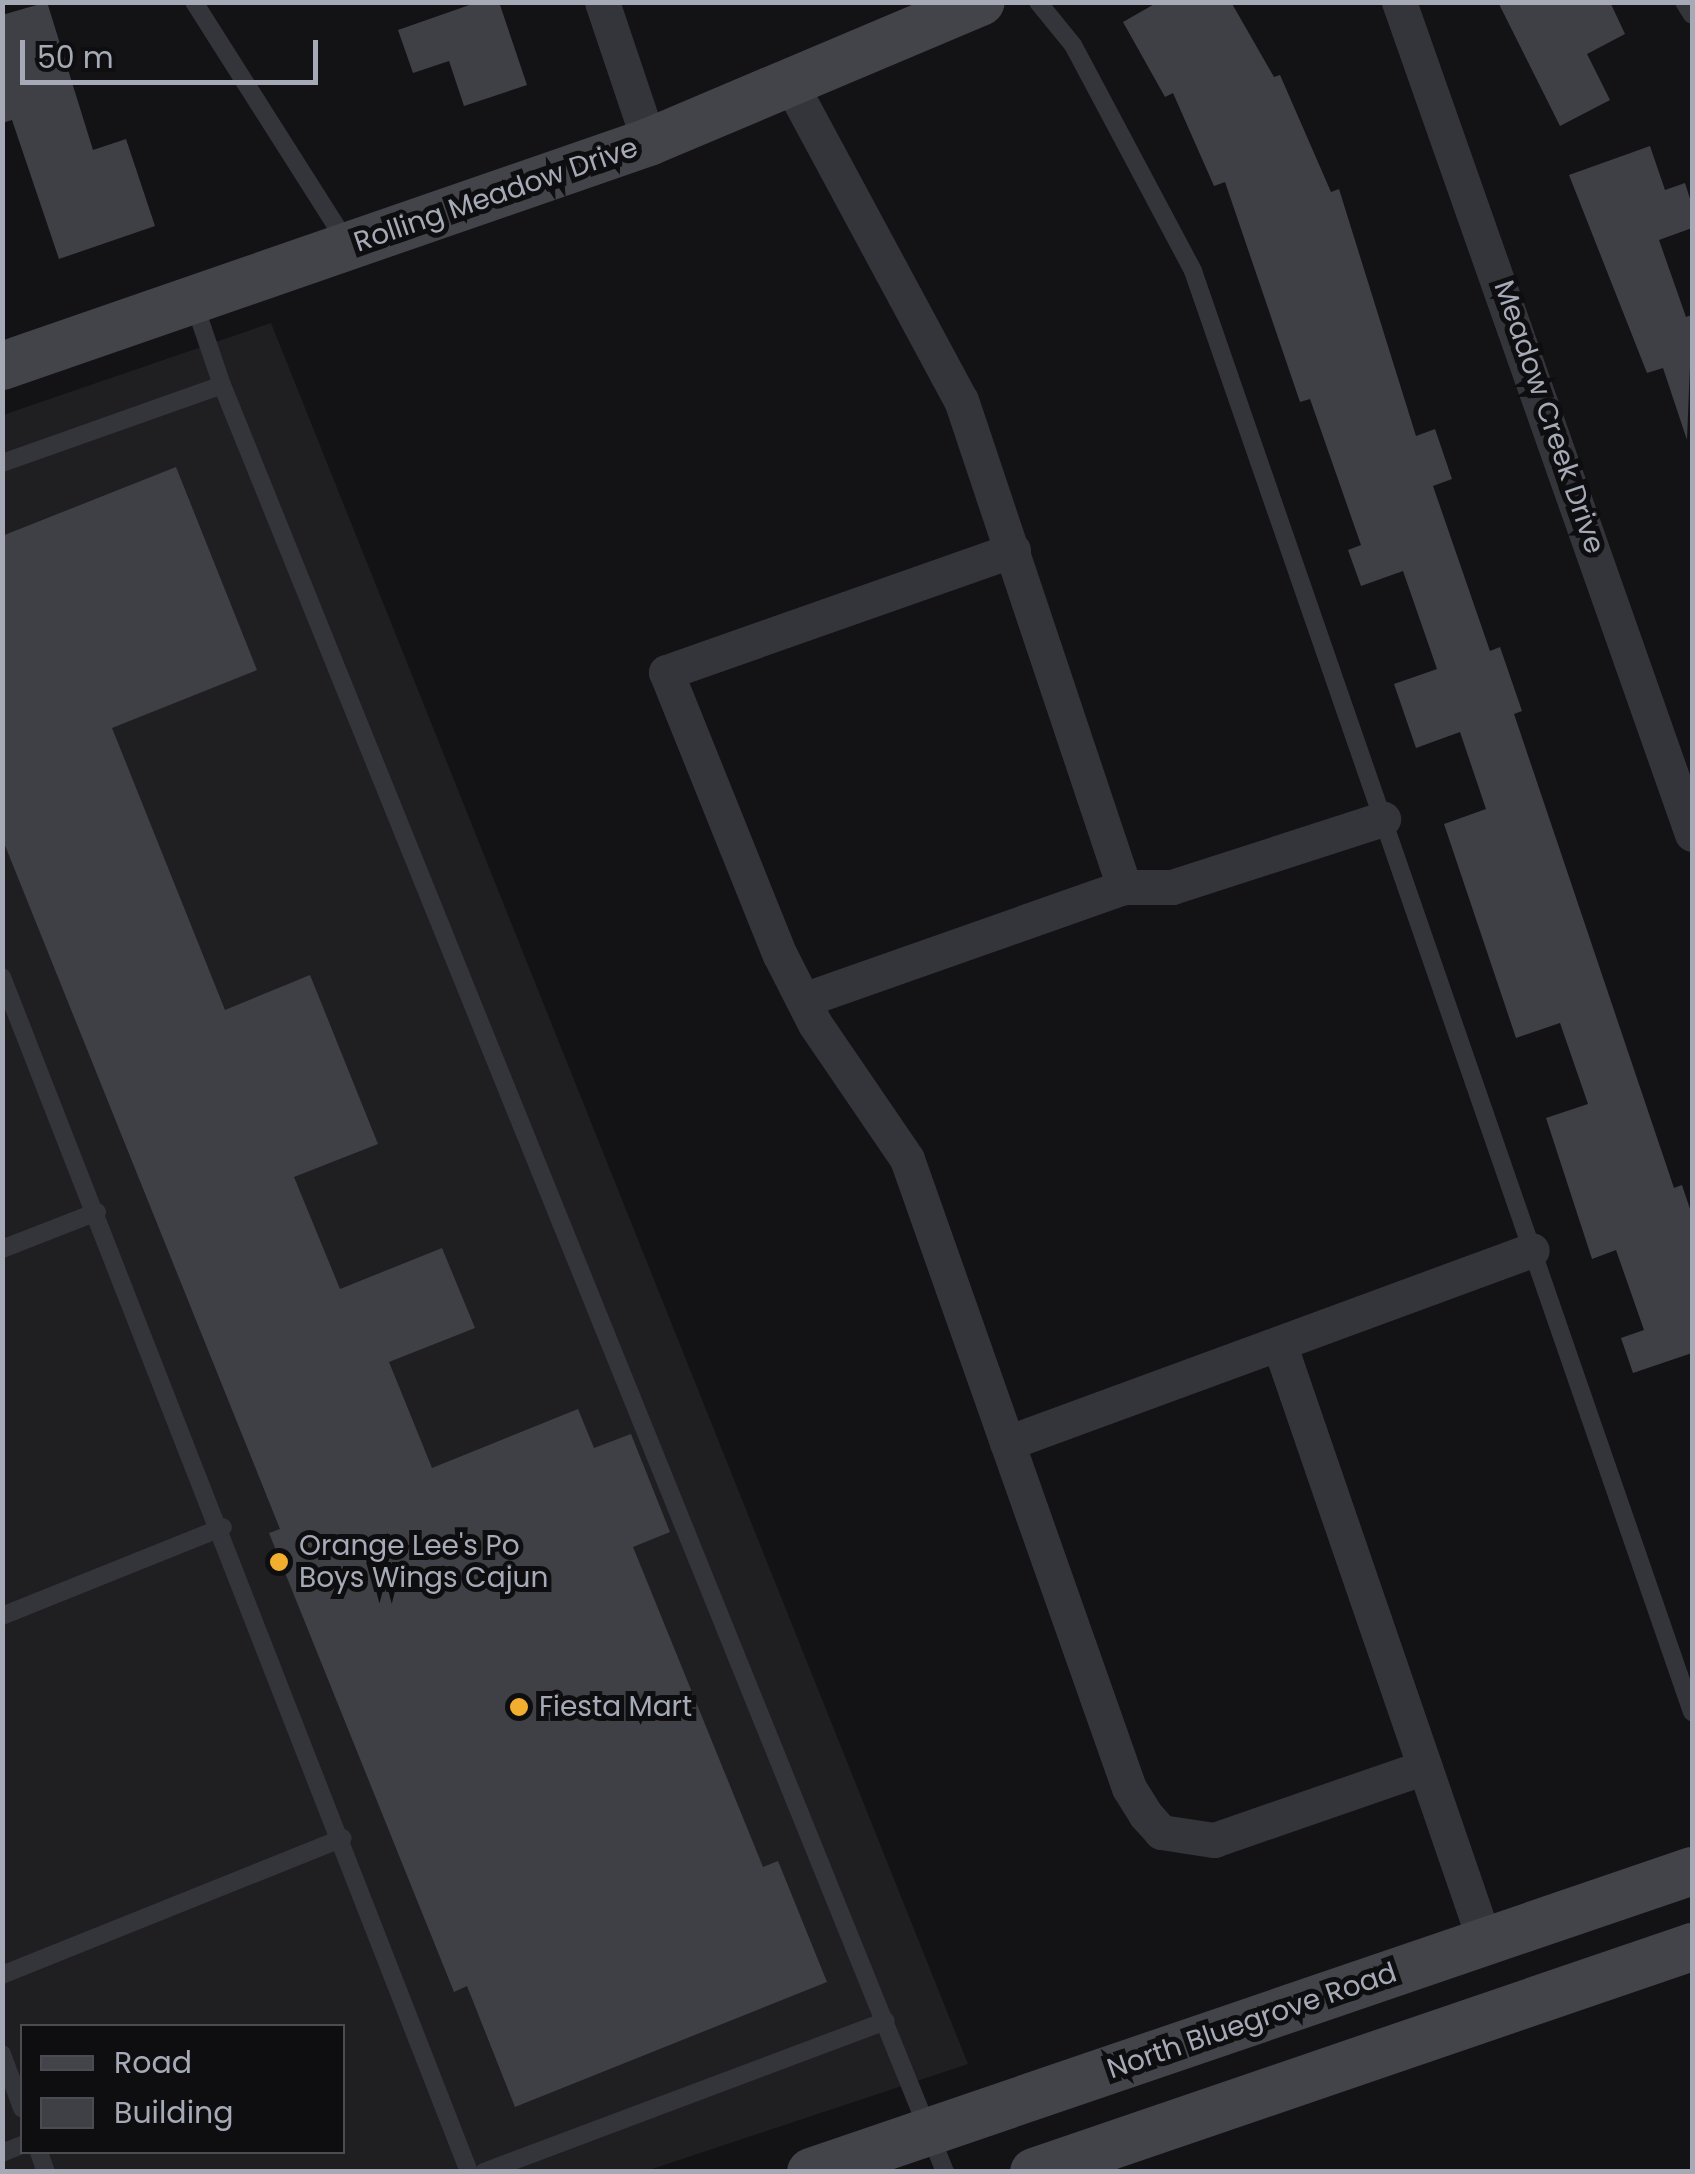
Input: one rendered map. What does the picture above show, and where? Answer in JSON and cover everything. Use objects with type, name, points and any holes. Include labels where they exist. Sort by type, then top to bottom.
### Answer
[{"type":"main road","name":"Rolling Meadow Drive","points":[[2,366],[649,142],[981,2]]},
{"type":"main road","name":"North Bluegrove Road","points":[[812,2172],[937,2151],[1485,1942],[1692,1871]]},
{"type":"main road","points":[[1034,2172],[1692,1947]]},
{"type":"street","points":[[602,2],[649,142]]},
{"type":"street","name":"Meadow Creek Drive","points":[[1399,2],[1692,834]]},
{"type":"street","points":[[790,83],[961,400],[1124,887]]},
{"type":"street","points":[[1013,550],[666,672],[803,1000],[907,1158],[1129,1788],[1160,1832],[1214,1840],[1425,1768]]},
{"type":"street","points":[[803,1000],[1124,887],[1172,887],[1383,819]]},
{"type":"street","points":[[1007,1443],[1281,1349],[1532,1250]]},
{"type":"street","points":[[1281,1349],[1485,1942]]},
{"type":"lane","points":[[194,2],[349,246]]},
{"type":"lane","points":[[1038,2],[1073,45],[1193,271],[1692,1712]]},
{"type":"lane","points":[[1684,2],[1692,15]]},
{"type":"lane","points":[[193,300],[222,384],[937,2151]]},
{"type":"lane","points":[[2,463],[222,384]]},
{"type":"lane","points":[[2,976],[223,1528],[469,2172]]},
{"type":"lane","points":[[2,1249],[97,1212]]},
{"type":"lane","points":[[2,1616],[223,1528]]},
{"type":"lane","points":[[2,1975],[342,1838]]},
{"type":"lane","points":[[484,2172],[886,2021]]},
{"type":"lane","points":[[2,2054],[20,2103]]},
{"type":"shaded area","points":[[271,323],[968,2064],[646,2171],[2,2171],[3,415]]},
{"type":"building","points":[[47,2],[93,150],[126,139],[155,226],[59,259],[12,120],[2,123],[2,15]]},
{"type":"building","points":[[478,2],[499,2],[527,85],[464,106],[449,61],[413,73],[398,30]]},
{"type":"building","points":[[1158,2],[1231,2],[1274,77],[1280,75],[1331,192],[1339,189],[1416,436],[1435,429],[1452,479],[1433,486],[1490,651],[1500,647],[1522,711],[1514,714],[1674,1188],[1682,1185],[1692,1215],[1692,1353],[1633,1373],[1621,1338],[1644,1330],[1616,1250],[1592,1259],[1546,1118],[1588,1104],[1560,1023],[1516,1038],[1444,824],[1486,809],[1460,732],[1416,748],[1394,684],[1437,669],[1403,571],[1361,586],[1348,550],[1361,545],[1310,399],[1300,402],[1225,182],[1214,186],[1173,93],[1165,97],[1123,22]]},
{"type":"building","points":[[1498,2],[1610,2],[1625,34],[1587,54],[1610,100],[1560,126]]},
{"type":"building","points":[[1650,146],[1665,190],[1685,183],[1692,205],[1692,228],[1659,240],[1686,317],[1692,315],[1687,440],[1663,368],[1647,373],[1569,175]]},
{"type":"building","points":[[176,467],[257,670],[112,728],[225,1010],[310,975],[378,1144],[294,1177],[340,1289],[442,1248],[475,1328],[389,1362],[432,1468],[578,1409],[594,1448],[631,1434],[670,1532],[633,1547],[763,1867],[778,1861],[827,1982],[515,2107],[467,1986],[454,1992],[269,1533],[280,1529],[2,838],[2,536]]},
{"type":"place","name":"Orange Lee's Po Boys Wings Cajun","points":[[279,1562]]},
{"type":"place","name":"Fiesta Mart","points":[[519,1707]]}]
